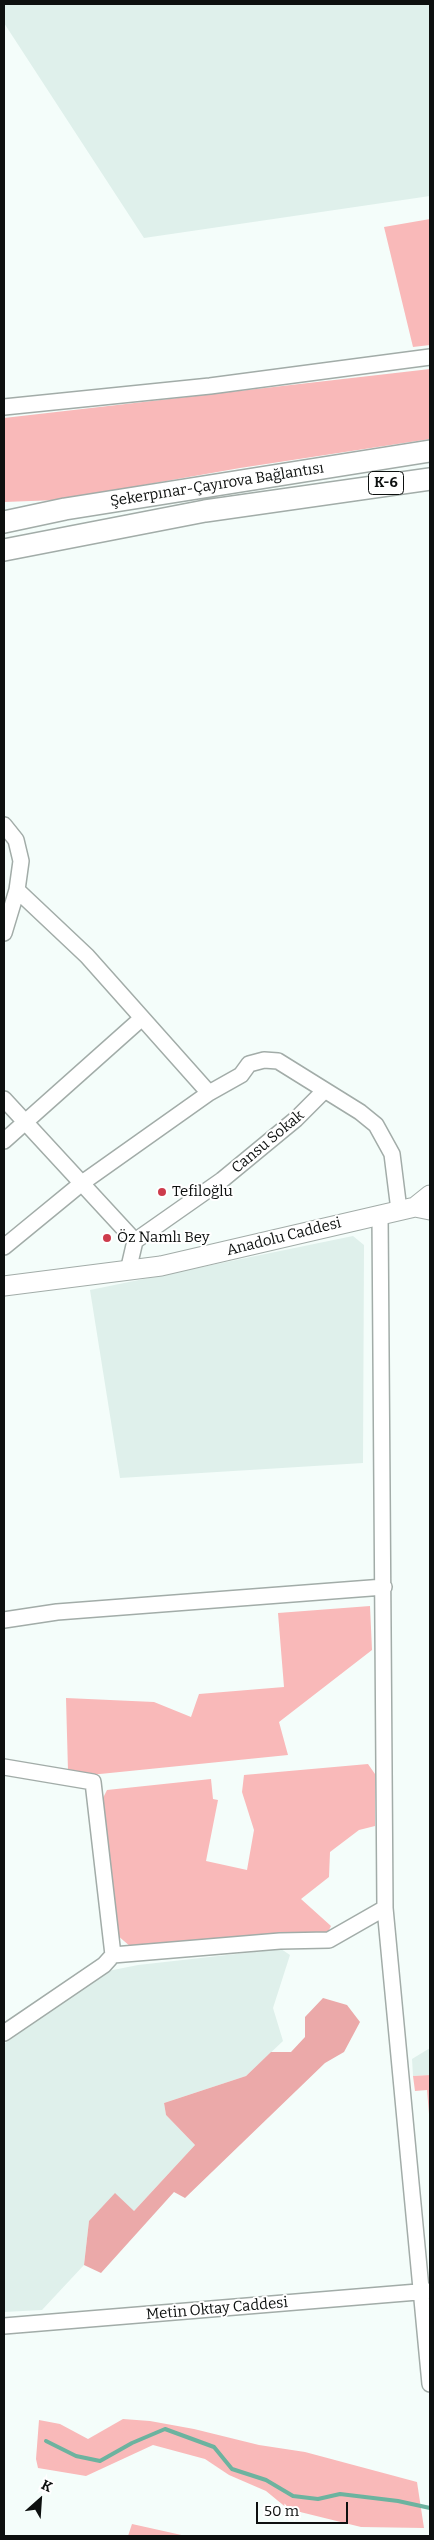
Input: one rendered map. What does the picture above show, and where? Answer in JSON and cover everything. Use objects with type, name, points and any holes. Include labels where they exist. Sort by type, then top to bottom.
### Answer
[{"type":"highway","name":"Şekerpınar-Çayırova Bağlantısı","points":[[4,522],[66,509],[430,451]]},
{"type":"highway","name":"K-6","points":[[342,491],[430,474]]},
{"type":"highway","name":"K-6","points":[[342,491],[430,479]]},
{"type":"highway","name":"Şekerpınar-Çayırova Bağlantısı","points":[[4,550],[205,511],[342,491]]},
{"type":"main road","name":"Anadolu Caddesi","points":[[4,1286],[128,1271],[201,1258],[380,1214],[415,1209],[430,1195]]},
{"type":"street","points":[[4,406],[210,386],[430,357]]},
{"type":"street","points":[[4,825],[16,840],[21,861],[17,890],[4,933]]},
{"type":"street","points":[[17,890],[87,956],[210,1093]]},
{"type":"street","points":[[4,1141],[142,1018]]},
{"type":"street","points":[[4,1247],[82,1183],[210,1093],[241,1075],[249,1064],[264,1060],[278,1061],[360,1112],[376,1125],[384,1135],[415,1209]]},
{"type":"street","name":"Cansu Sokak","points":[[135,1241],[222,1180],[296,1119],[324,1091]]},
{"type":"street","points":[[4,1099],[135,1241],[128,1271]]},
{"type":"street","points":[[380,1214],[385,1908],[426,2292],[430,2384]]},
{"type":"street","points":[[4,1620],[57,1612],[384,1587]]},
{"type":"street","points":[[4,1767],[92,1782],[113,1955]]},
{"type":"street","points":[[6,2028],[104,1965],[113,1955],[280,1940],[329,1940],[385,1908]]},
{"type":"street","name":"Metin Oktay Caddesi","points":[[4,2326],[426,2292]]},
{"type":"shaded area","points":[[4,4],[430,4],[430,196],[144,238],[4,23]]},
{"type":"shaded area","points":[[430,219],[430,345],[413,347],[384,227]]},
{"type":"shaded area","points":[[430,369],[430,439],[240,468],[58,500],[4,502],[4,418]]},
{"type":"shaded area","points":[[353,1236],[364,1245],[363,1463],[120,1478],[90,1290]]},
{"type":"shaded area","points":[[370,1606],[372,1650],[279,1722],[288,1755],[90,1775],[68,1771],[66,1698],[154,1702],[191,1717],[199,1694],[284,1687],[278,1613]]},
{"type":"shaded area","points":[[368,1764],[375,1774],[375,1826],[359,1830],[330,1852],[329,1877],[301,1899],[331,1926],[328,1932],[131,1947],[117,1935],[103,1798],[107,1790],[211,1779],[213,1799],[218,1800],[206,1861],[247,1870],[254,1830],[242,1792],[244,1775]]},
{"type":"shaded area","points":[[281,1949],[290,1955],[273,2008],[283,2041],[246,2076],[164,2103],[166,2115],[195,2145],[134,2211],[89,2221],[84,2265],[42,2310],[4,2312],[4,2044],[108,1971],[138,1965]]},
{"type":"shaded area","points":[[323,1998],[347,2005],[360,2022],[344,2052],[325,2063],[185,2198],[174,2192],[101,2273],[84,2265],[89,2221],[115,2193],[134,2211],[195,2145],[166,2115],[164,2103],[246,2076],[271,2052],[291,2052],[305,2037],[305,2017]]},
{"type":"shaded area","points":[[430,2048],[430,2075],[413,2076],[412,2059]]},
{"type":"shaded area","points":[[430,2075],[430,2126],[427,2090],[415,2091],[413,2076]]},
{"type":"shaded area","points":[[123,2419],[150,2421],[194,2429],[259,2445],[305,2452],[417,2482],[424,2528],[361,2527],[288,2509],[266,2491],[229,2475],[205,2459],[153,2445],[86,2476],[38,2468],[36,2459],[39,2420],[60,2424],[88,2439]]},
{"type":"shaded area","points":[[132,2524],[186,2536],[128,2536]]},
{"type":"waterway","points":[[46,2441],[76,2456],[100,2461],[132,2443],[165,2429],[214,2447],[232,2469],[266,2480],[293,2496],[318,2499],[340,2494],[398,2501],[430,2508]]},
{"type":"place","name":"Tefiloğlu","points":[[162,1192]]},
{"type":"place","name":"Öz Namlı Bey","points":[[107,1238]]}]
